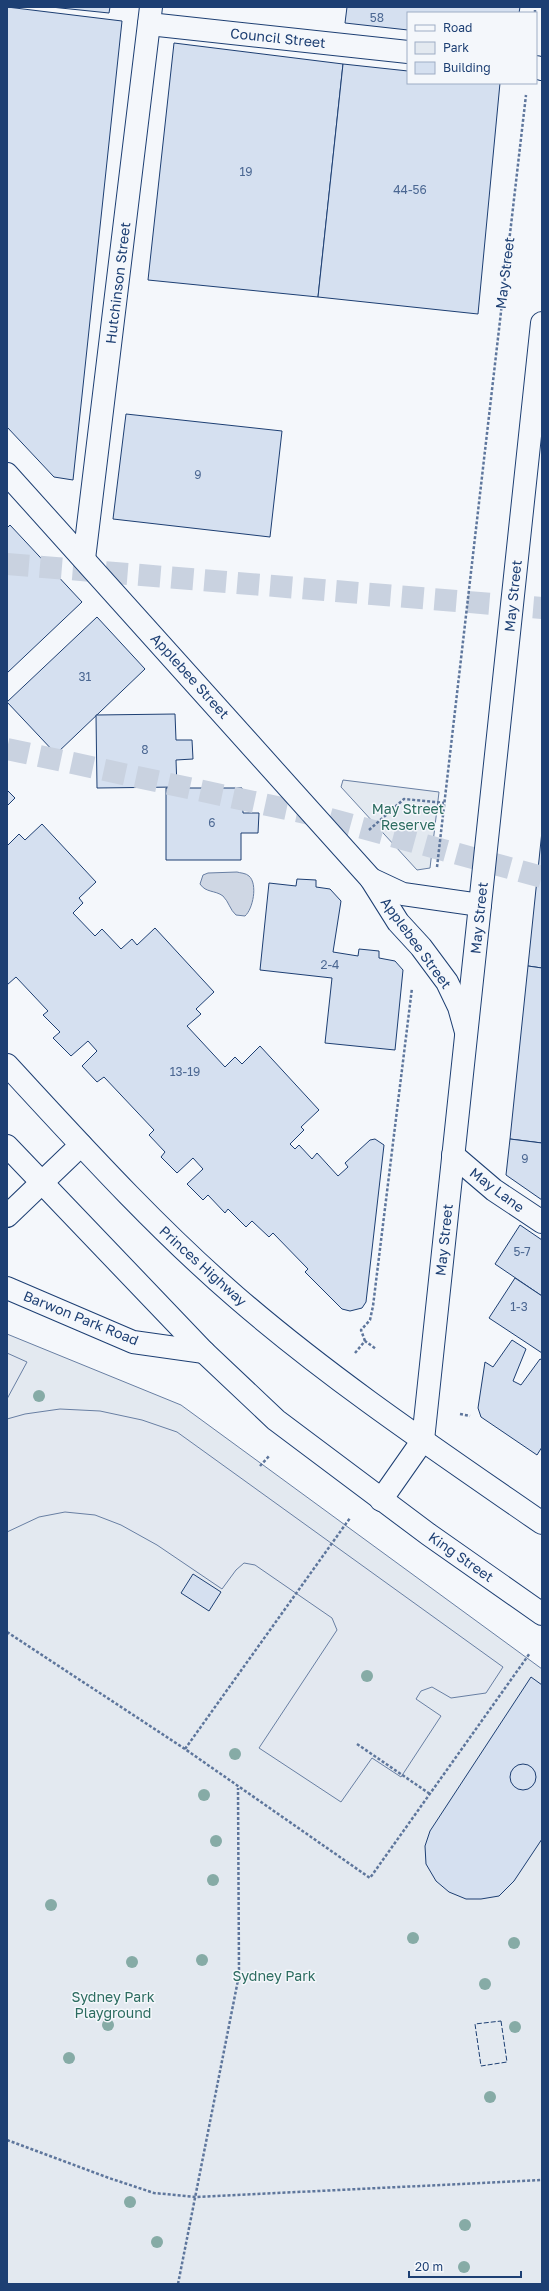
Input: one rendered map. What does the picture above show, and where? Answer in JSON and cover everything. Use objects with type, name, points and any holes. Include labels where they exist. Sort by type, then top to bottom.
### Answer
[{"type":"main road","name":"Council Street","points":[[150,16],[407,52]]},
{"type":"main road","name":"Hutchinson Street","points":[[84,559],[150,16]]},
{"type":"main road","name":"May Street","points":[[381,1500],[423,1440],[542,323]]},
{"type":"main road","name":"Applebee Street","points":[[7,474],[371,879],[398,922],[421,947],[447,982],[459,1007],[466,1032]]},
{"type":"main road","name":"Applebee Street","points":[[371,879],[403,894],[480,905]]},
{"type":"main road","name":"Princes Highway","points":[[7,1065],[142,1210],[236,1298],[322,1367],[423,1440]]},
{"type":"main road","points":[[7,1216],[81,1145]]},
{"type":"main road","points":[[7,1146],[204,1352],[276,1420],[381,1500]]},
{"type":"main road","name":"May Lane","points":[[453,1155],[494,1190],[542,1222]]},
{"type":"main road","name":"Barwon Park Road","points":[[10,1288],[133,1342],[204,1352]]},
{"type":"main road","points":[[423,1440],[542,1523]]},
{"type":"main road","name":"King Street","points":[[381,1500],[542,1614]]},
{"type":"path","name":"May Street","points":[[437,868],[526,91]]},
{"type":"path","points":[[346,850],[404,799],[444,803]]},
{"type":"path","points":[[376,1349],[365,1341],[361,1330],[370,1320],[373,1306],[412,982]]},
{"type":"path","points":[[355,1353],[365,1341]]},
{"type":"path","points":[[460,1414],[470,1416]]},
{"type":"path","points":[[260,1466],[271,1454]]},
{"type":"path","points":[[185,1749],[350,1518]]},
{"type":"path","points":[[7,1632],[185,1749],[370,1878],[530,1653]]},
{"type":"path","points":[[357,1744],[430,1794]]},
{"type":"path","points":[[178,2284],[239,1975],[238,1787]]},
{"type":"path","points":[[7,2140],[154,2193],[196,2196],[542,2180]]},
{"type":"green space","name":"May Street Reserve","points":[[343,780],[439,792],[430,868],[417,870],[341,787]]},
{"type":"green space","name":"Sydney Park","points":[[7,1334],[181,1405],[542,1669],[542,2284],[7,2284]]},
{"type":"shaded area","points":[[237,872],[249,876],[252,880],[254,890],[250,908],[245,916],[236,915],[223,896],[205,889],[200,884],[203,875],[208,873]]},
{"type":"shaded area","points":[[7,1353],[27,1362],[7,1399]]},
{"type":"shaded area","points":[[60,1409],[100,1411],[142,1420],[177,1432],[503,1667],[486,1693],[451,1698],[432,1687],[421,1691],[416,1699],[441,1716],[401,1777],[372,1758],[341,1802],[259,1748],[337,1630],[332,1618],[255,1565],[244,1563],[236,1570],[222,1589],[157,1545],[121,1525],[95,1515],[65,1512],[39,1517],[7,1532],[7,1419],[25,1414]]},
{"type":"building","points":[[7,7],[122,21],[73,480],[54,477],[7,427]]},
{"type":"building","points":[[51,7],[110,7],[109,13]]},
{"type":"building","points":[[347,7],[520,7],[519,12],[407,12],[407,30],[345,23]]},
{"type":"building","points":[[174,43],[343,64],[318,297],[148,280]]},
{"type":"building","points":[[343,64],[407,71],[407,84],[500,84],[478,314],[318,297]]},
{"type":"building","points":[[126,414],[282,431],[270,537],[113,519]]},
{"type":"building","points":[[10,525],[82,602],[7,673],[7,528]]},
{"type":"building","points":[[97,617],[145,669],[56,754],[7,702]]},
{"type":"building","points":[[175,714],[176,740],[192,740],[193,759],[176,760],[177,787],[97,788],[96,715]]},
{"type":"building","points":[[166,788],[242,788],[243,813],[259,813],[258,833],[241,833],[241,860],[166,860]]},
{"type":"building","points":[[7,790],[15,798],[7,806]]},
{"type":"building","points":[[42,824],[96,882],[79,898],[83,903],[73,913],[95,936],[102,929],[121,949],[132,939],[137,945],[155,928],[214,992],[196,1009],[201,1014],[187,1026],[225,1067],[235,1057],[242,1064],[260,1046],[319,1110],[301,1127],[304,1130],[290,1144],[295,1149],[299,1145],[312,1159],[317,1153],[338,1176],[348,1167],[345,1163],[370,1140],[375,1139],[384,1145],[366,1302],[362,1308],[350,1311],[342,1309],[305,1272],[308,1269],[273,1233],[269,1237],[252,1221],[246,1227],[228,1209],[225,1213],[208,1195],[203,1200],[187,1184],[203,1169],[193,1158],[177,1173],[161,1157],[165,1152],[149,1135],[154,1130],[104,1077],[97,1082],[82,1066],[97,1051],[88,1041],[71,1056],[53,1038],[60,1032],[43,1015],[48,1011],[16,977],[7,985],[7,846],[19,834],[25,840]]},
{"type":"building","points":[[542,831],[542,968],[528,966]]},
{"type":"building","points":[[297,879],[316,880],[316,887],[330,889],[341,901],[333,952],[358,956],[359,949],[379,951],[379,958],[395,961],[403,970],[395,1050],[325,1043],[332,978],[260,970],[269,883],[296,886]]},
{"type":"building","points":[[528,966],[542,968],[542,1143],[510,1139]]},
{"type":"building","points":[[510,1139],[542,1143],[542,1200],[506,1175]]},
{"type":"building","points":[[520,1225],[542,1240],[542,1296],[495,1264]]},
{"type":"building","points":[[515,1278],[542,1296],[542,1353],[489,1318]]},
{"type":"building","points":[[512,1340],[526,1349],[513,1381],[521,1385],[540,1359],[542,1360],[542,1447],[537,1455],[481,1417],[478,1408],[485,1362],[493,1367]]},
{"type":"building","points":[[193,1574],[221,1592],[209,1611],[181,1593]]},
{"type":"building","points":[[531,1677],[542,1685],[542,1839],[514,1881],[499,1896],[481,1899],[466,1899],[449,1892],[436,1881],[426,1864],[425,1846],[430,1831]]},
{"type":"building","points":[[523,1764],[532,1768],[536,1777],[532,1786],[523,1790],[514,1786],[510,1777],[514,1768]]},
{"type":"tunnel","points":[[7,564],[542,608]]},
{"type":"tunnel","points":[[7,749],[319,816],[542,877]]},
{"type":"fence","points":[[501,2021],[507,2062],[481,2066],[475,2024],[501,2021]]},
{"type":"park label","name":"Sydney Park Playground","points":[[113,2006]]}]
